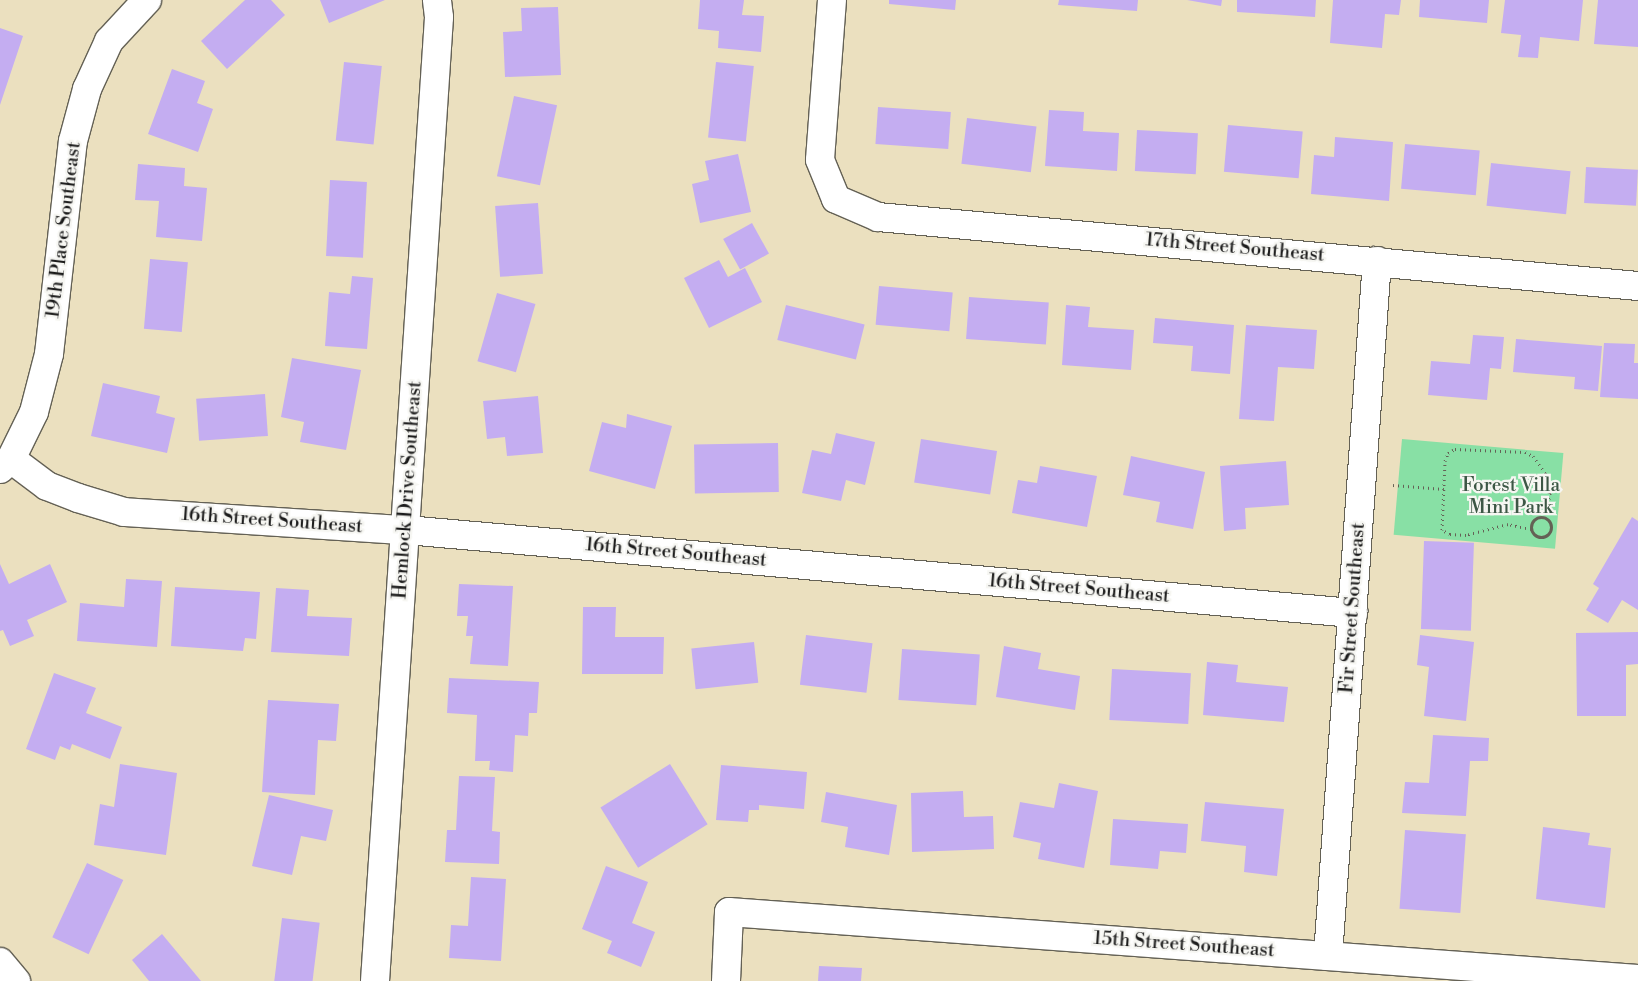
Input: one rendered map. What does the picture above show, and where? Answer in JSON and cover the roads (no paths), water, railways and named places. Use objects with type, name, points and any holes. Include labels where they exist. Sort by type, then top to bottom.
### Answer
[{"type":"street","name":"19th Place Southeast","points":[[5,464],[34,412],[49,354],[73,141],[87,89],[109,41],[147,0]]},
{"type":"street","name":"Hemlock Drive Southeast","points":[[375,981],[440,17],[437,0]]},
{"type":"street","name":"17th Street Southeast","points":[[832,0],[820,160],[836,199],[878,217],[1638,286]]},
{"type":"street","name":"Fir Street Southeast","points":[[1328,956],[1377,261]]},
{"type":"street","name":"16th Street Southeast","points":[[5,464],[47,486],[124,512],[406,530],[1353,613]]},
{"type":"street","name":"15th Street Southeast","points":[[726,981],[729,912],[1638,979]]},
{"type":"street","points":[[0,962],[16,981]]},
{"type":"park label","name":"Forest Villa Mini Park","points":[[1511,497]]}]
